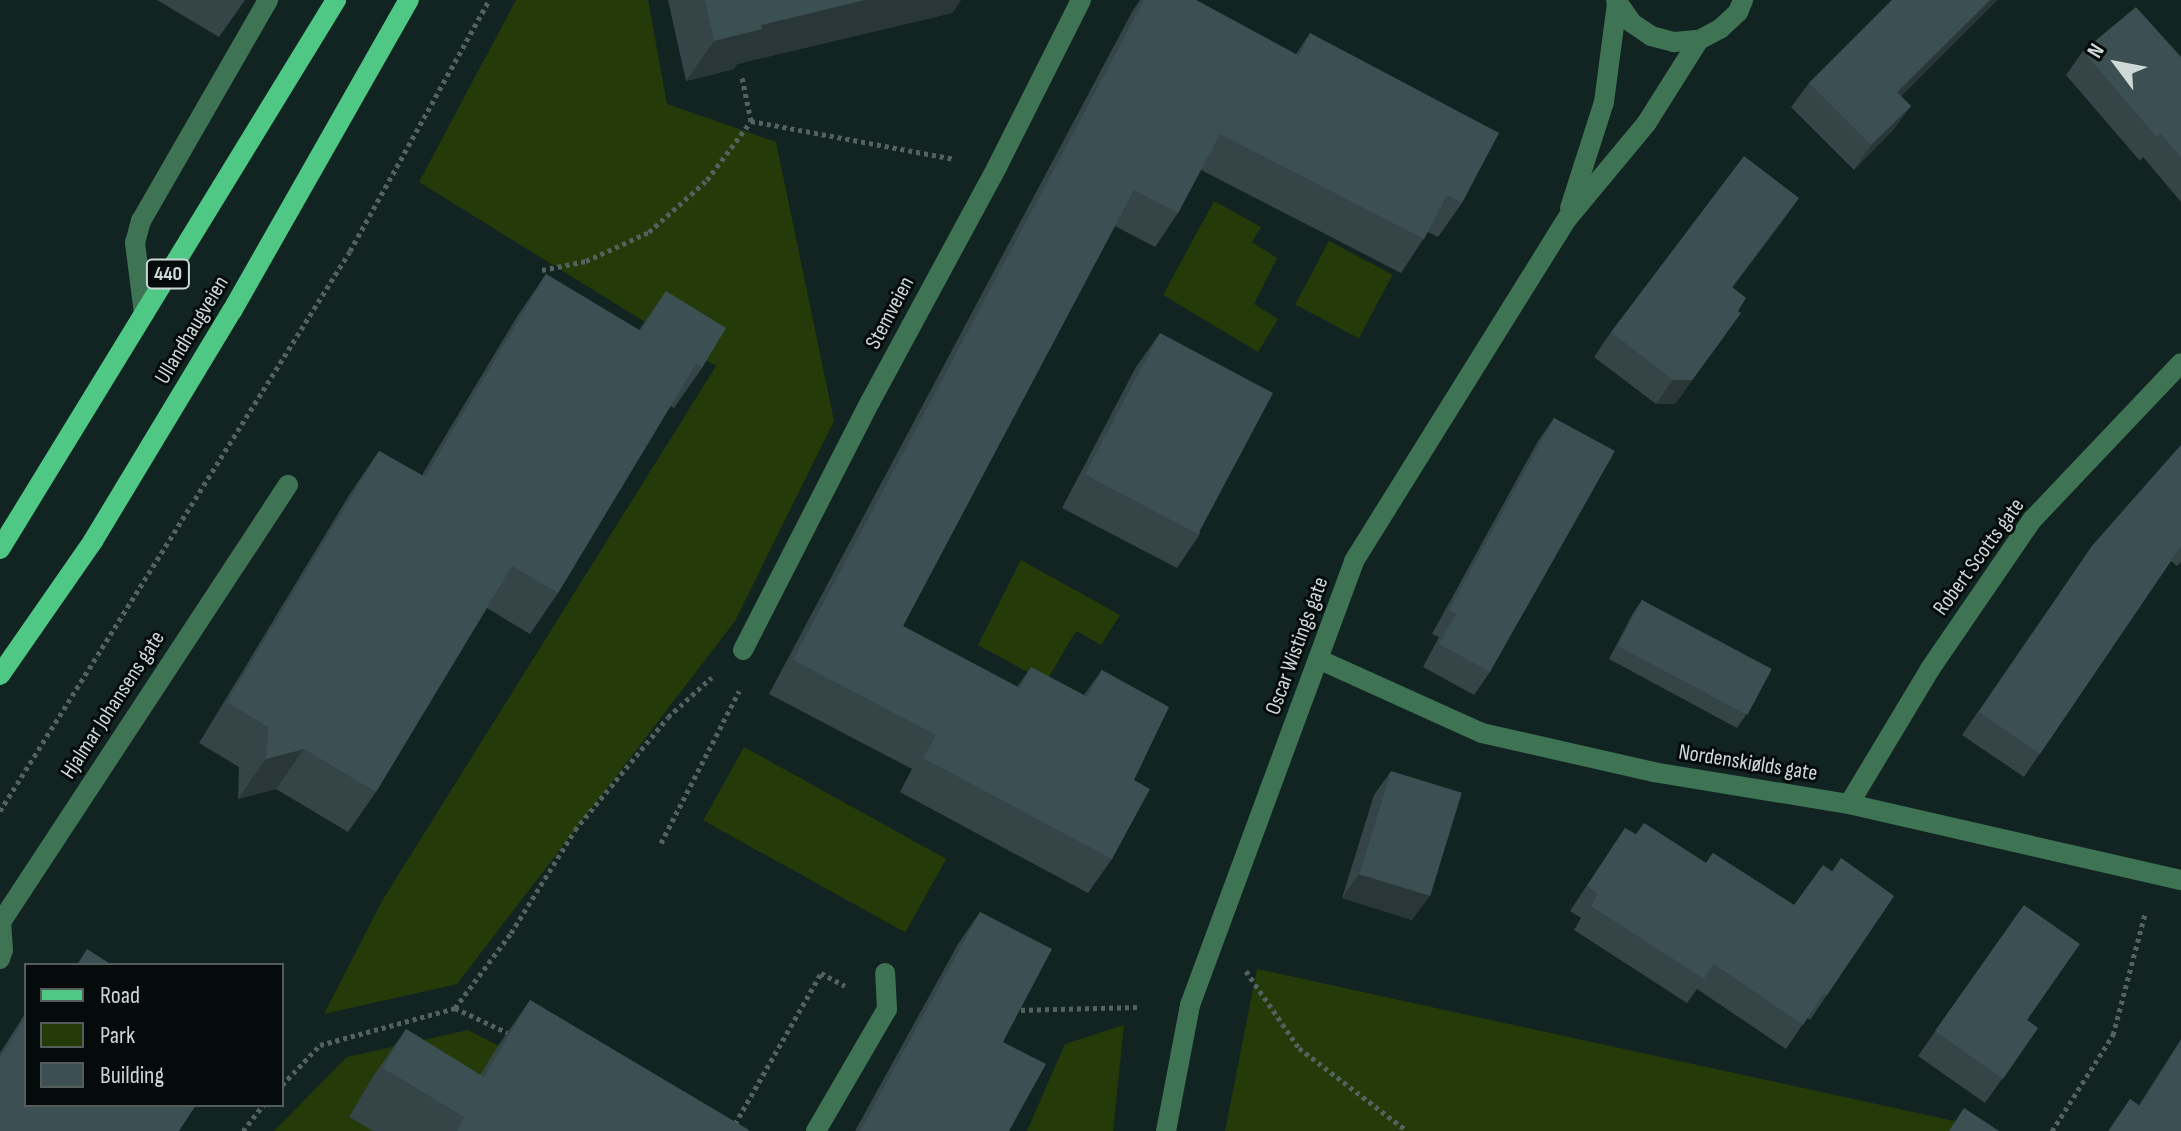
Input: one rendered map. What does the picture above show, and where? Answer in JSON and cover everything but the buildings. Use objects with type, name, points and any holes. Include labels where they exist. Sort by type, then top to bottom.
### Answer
[{"type":"main road","name":"440","points":[[0,549],[336,0]]},
{"type":"main road","name":"Ullandhaugveien","points":[[0,675],[93,541],[232,311],[409,0]]},
{"type":"street","points":[[144,314],[135,243],[141,221],[268,0]]},
{"type":"street","name":"Stemveien","points":[[743,650],[870,402],[997,167],[1081,0]]},
{"type":"street","points":[[1617,2],[1632,23],[1651,36],[1674,42],[1699,40],[1720,29],[1744,4]]},
{"type":"street","name":"Oscar Wistings gate","points":[[1567,219],[1604,102],[1617,2]]},
{"type":"street","name":"Oscar Wistings gate","points":[[1166,1131],[1190,1005],[1354,561],[1567,219],[1646,124],[1699,40]]},
{"type":"street","name":"Robert Scotts gate","points":[[1849,804],[1930,669],[2032,520],[2181,363]]},
{"type":"street","name":"Hjalmar Johansens gate","points":[[0,959],[3,950],[1,922],[288,485]]},
{"type":"street","name":"Nordenskiølds gate","points":[[1318,659],[1482,733],[1653,772],[1849,804],[2181,880]]},
{"type":"street","points":[[816,1131],[887,1009],[885,973]]},
{"type":"path","points":[[0,811],[350,251],[489,0]]},
{"type":"path","points":[[542,270],[586,261],[649,232],[707,180],[751,121],[742,77]]},
{"type":"path","points":[[751,121],[997,167]]},
{"type":"path","points":[[661,843],[738,698],[743,650]]},
{"type":"path","points":[[284,1083],[320,1045],[455,1008],[511,933],[575,830],[668,717],[743,650]]},
{"type":"path","points":[[2052,1131],[2113,1035],[2154,873]]},
{"type":"path","points":[[1245,970],[1299,1048],[1407,1131]]},
{"type":"path","points":[[455,1008],[521,1040]]},
{"type":"path","points":[[243,1131],[261,1107]]},
{"type":"green space","points":[[516,0],[648,0],[667,104],[776,142],[834,421],[735,621],[457,984],[324,1014],[382,901],[716,366],[419,182]]},
{"type":"green space","points":[[1214,201],[1261,227],[1252,242],[1277,258],[1254,304],[1278,319],[1258,352],[1163,295]]},
{"type":"green space","points":[[1329,241],[1393,275],[1359,338],[1295,305]]},
{"type":"green space","points":[[1021,560],[1120,615],[1101,645],[1076,631],[1046,682],[978,645]]},
{"type":"green space","points":[[744,747],[946,859],[905,932],[703,820]]},
{"type":"green space","points":[[1257,969],[2000,1131],[1225,1131]]},
{"type":"green space","points":[[1124,1025],[1113,1131],[1027,1131],[1065,1044]]},
{"type":"green space","points":[[468,1030],[666,1131],[274,1131],[347,1057]]}]
